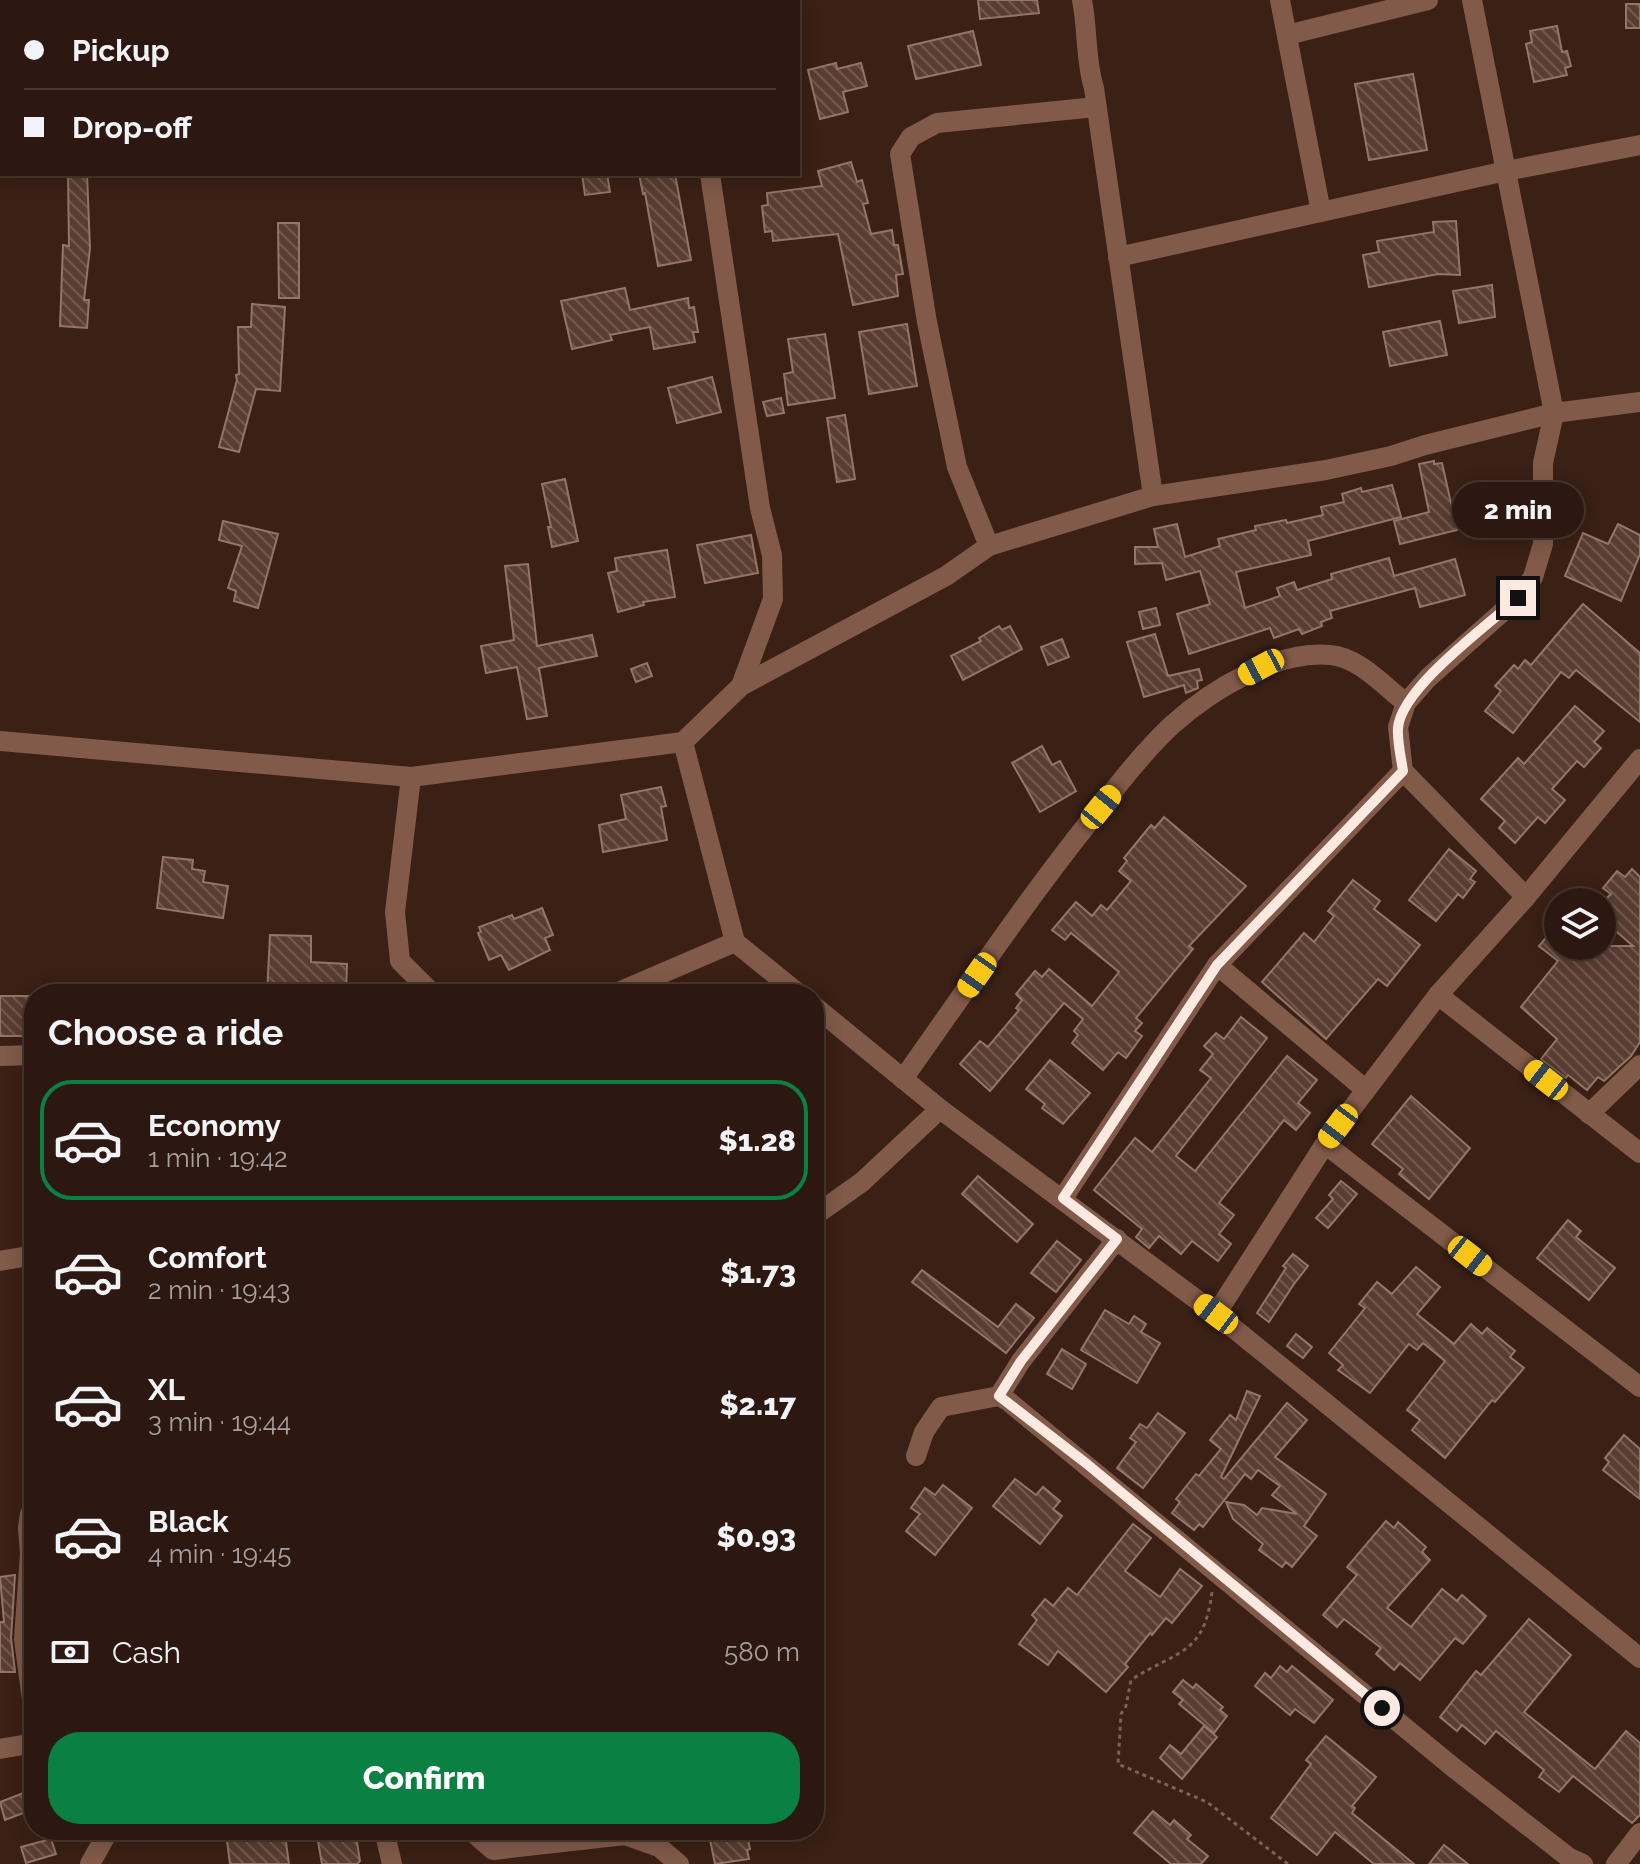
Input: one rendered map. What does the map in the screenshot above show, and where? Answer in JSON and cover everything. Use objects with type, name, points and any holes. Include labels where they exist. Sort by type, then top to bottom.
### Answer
[{"type":"street","points":[[1082,0],[1087,66],[1094,88],[1153,496]]},
{"type":"street","points":[[1280,0],[1321,212]]},
{"type":"street","points":[[1287,35],[1428,0]]},
{"type":"street","points":[[1472,0],[1554,413],[1543,463],[1543,544],[1533,577],[1518,598],[1428,678],[1406,703],[1398,727],[1403,771],[1526,897]]},
{"type":"street","points":[[989,546],[957,467],[927,322],[900,154],[911,137],[937,123],[1096,107]]},
{"type":"street","points":[[1118,257],[1506,171],[1640,145]]},
{"type":"street","points":[[710,176],[760,508],[772,555],[773,599],[741,686]]},
{"type":"street","points":[[0,741],[411,777],[683,742],[741,686],[946,576],[989,546],[1153,496],[1356,464],[1554,413],[1640,402]]},
{"type":"street","points":[[903,1079],[1050,871],[1136,764],[1173,725],[1205,699],[1261,667],[1294,658],[1330,655],[1359,666],[1406,703]]},
{"type":"street","points":[[683,742],[735,942],[787,984]]},
{"type":"street","points":[[1216,1314],[1325,1144],[1438,995],[1526,897],[1640,759]]},
{"type":"street","points":[[1063,1198],[1217,965],[1403,771]]},
{"type":"street","points":[[411,777],[395,912],[400,961],[423,984]]},
{"type":"street","points":[[637,984],[735,942]]},
{"type":"street","points":[[1217,965],[1366,1090]]},
{"type":"street","points":[[1438,995],[1640,1153]]},
{"type":"street","points":[[824,1014],[940,1109],[1216,1314],[1640,1658]]},
{"type":"street","points":[[0,1056],[24,1055]]},
{"type":"street","points":[[1589,1114],[1640,1065]]},
{"type":"street","points":[[824,1209],[862,1182],[940,1109]]},
{"type":"street","points":[[1325,1144],[1640,1387]]},
{"type":"street","points":[[916,1456],[924,1432],[941,1407],[999,1396],[1021,1361],[1117,1239]]},
{"type":"street","points":[[0,1261],[24,1257]]},
{"type":"street","points":[[999,1396],[1454,1768],[1575,1861]]},
{"type":"street","points":[[0,1749],[24,1745]]},
{"type":"street","points":[[1616,1864],[1640,1833]]},
{"type":"street","points":[[90,1864],[103,1840]]},
{"type":"street","points":[[386,1840],[392,1864]]},
{"type":"street","points":[[481,1840],[493,1850],[581,1840]]},
{"type":"street","points":[[639,1840],[659,1847],[679,1864]]},
{"type":"street","points":[[1545,1864],[1575,1861]]},
{"type":"path","points":[[1214,1569],[1210,1607],[1203,1631],[1187,1650],[1157,1663],[1131,1680],[1126,1706],[1121,1714],[1118,1764],[1207,1802],[1288,1864]]},
{"type":"building","points":[[978,0],[1037,0],[1039,13],[980,19]]},
{"type":"building","points":[[1626,4],[1640,4],[1640,28],[1626,28]]},
{"type":"building","points":[[1557,26],[1562,52],[1567,51],[1571,66],[1565,68],[1567,75],[1534,82],[1526,44],[1532,42],[1530,31]]},
{"type":"building","points":[[973,31],[981,65],[916,79],[908,46]]},
{"type":"building","points":[[836,63],[837,69],[861,63],[867,86],[843,92],[848,112],[820,119],[808,70]]},
{"type":"building","points":[[1413,74],[1427,150],[1369,160],[1355,84]]},
{"type":"building","points":[[851,162],[857,182],[862,180],[868,203],[863,204],[871,234],[892,230],[903,274],[896,275],[898,296],[853,305],[838,234],[773,241],[772,231],[765,232],[762,206],[768,205],[767,193],[822,186],[818,171]]},
{"type":"building","points":[[68,176],[87,176],[90,248],[84,300],[89,300],[87,328],[60,326],[63,245],[69,246]]},
{"type":"building","points":[[582,176],[607,176],[610,192],[585,195]]},
{"type":"building","points":[[639,176],[675,176],[691,260],[658,266]]},
{"type":"building","points":[[1456,221],[1460,275],[1438,274],[1369,287],[1363,255],[1379,252],[1377,241],[1434,232],[1433,222]]},
{"type":"building","points":[[278,223],[299,223],[299,298],[279,298]]},
{"type":"building","points":[[1492,285],[1495,317],[1459,323],[1453,291]]},
{"type":"building","points":[[625,288],[630,310],[688,298],[689,308],[694,307],[698,332],[693,332],[695,342],[654,349],[650,327],[610,335],[612,340],[572,349],[561,301]]},
{"type":"building","points":[[252,304],[285,307],[280,391],[256,389],[239,452],[219,447],[236,375],[239,374],[238,327],[251,327]]},
{"type":"building","points":[[1440,321],[1447,355],[1390,366],[1383,332]]},
{"type":"building","points":[[907,324],[917,386],[869,394],[859,332]]},
{"type":"building","points":[[825,334],[835,398],[788,405],[784,374],[793,372],[788,339]]},
{"type":"building","points":[[712,377],[721,412],[677,423],[668,388]]},
{"type":"building","points":[[781,398],[784,413],[767,416],[763,402]]},
{"type":"building","points":[[845,415],[855,479],[837,482],[827,418]]},
{"type":"building","points":[[1434,461],[1434,464],[1442,463],[1457,530],[1400,544],[1394,521],[1429,512],[1419,464]]},
{"type":"building","points":[[565,479],[578,541],[552,547],[542,484]]},
{"type":"building","points":[[1392,485],[1401,517],[1308,541],[1311,555],[1236,572],[1245,608],[1280,596],[1277,588],[1294,582],[1297,590],[1332,579],[1331,574],[1389,558],[1394,576],[1455,559],[1465,595],[1420,607],[1415,588],[1330,611],[1332,618],[1302,634],[1299,629],[1274,638],[1270,628],[1189,654],[1177,614],[1210,604],[1200,571],[1166,580],[1162,563],[1135,564],[1135,547],[1158,547],[1154,529],[1177,524],[1185,557],[1220,546],[1218,539],[1256,530],[1255,526],[1323,515],[1321,507],[1344,502],[1342,494],[1361,488],[1362,492]]},
{"type":"building","points":[[223,521],[278,534],[258,608],[234,601],[236,591],[228,588],[242,546],[219,540]]},
{"type":"building","points":[[1618,524],[1640,535],[1640,554],[1621,601],[1565,576],[1583,533],[1608,544]]},
{"type":"building","points":[[751,535],[758,573],[705,583],[697,545]]},
{"type":"building","points":[[667,550],[675,597],[643,602],[644,605],[618,612],[608,573],[617,571],[615,558]]},
{"type":"building","points":[[528,564],[537,646],[592,635],[597,656],[539,668],[547,716],[527,719],[517,667],[486,673],[481,646],[514,640],[505,566]]},
{"type":"building","points":[[1583,604],[1640,653],[1640,722],[1576,670],[1569,678],[1561,672],[1513,733],[1485,711],[1501,691],[1495,686],[1514,665],[1518,669],[1525,660],[1531,665]]},
{"type":"building","points":[[1156,608],[1160,625],[1143,629],[1139,612]]},
{"type":"building","points":[[999,626],[1002,630],[1010,626],[1022,649],[963,680],[951,656],[981,641],[979,638]]},
{"type":"building","points":[[1155,634],[1168,676],[1199,669],[1202,680],[1197,681],[1198,688],[1186,693],[1184,685],[1144,697],[1127,642]]},
{"type":"building","points":[[1062,639],[1069,657],[1048,665],[1041,647]]},
{"type":"building","points":[[647,663],[652,676],[636,682],[631,669]]},
{"type":"building","points":[[1575,706],[1604,731],[1594,742],[1601,748],[1584,767],[1577,761],[1552,789],[1565,800],[1545,823],[1538,817],[1515,843],[1499,828],[1505,821],[1481,799],[1518,758],[1524,764]]},
{"type":"building","points":[[1042,746],[1052,765],[1060,761],[1076,791],[1040,812],[1012,763]]},
{"type":"building","points":[[661,787],[666,806],[661,807],[667,840],[603,852],[599,825],[626,819],[621,795]]},
{"type":"building","points":[[1164,817],[1246,886],[1189,946],[1193,949],[1136,1018],[1142,1023],[1135,1031],[1142,1036],[1126,1058],[1118,1052],[1103,1070],[1072,1043],[1078,1035],[1074,1031],[1083,1019],[1064,1003],[990,1091],[960,1064],[980,1041],[988,1047],[1019,1010],[1016,1008],[1022,1000],[1016,994],[1035,971],[1042,977],[1049,969],[1092,1006],[1119,972],[1071,933],[1065,940],[1052,930],[1076,902],[1092,916],[1101,905],[1107,910],[1131,881],[1119,871],[1127,861],[1124,858],[1151,825],[1155,828]]},
{"type":"building","points":[[1449,849],[1476,871],[1470,879],[1475,882],[1463,898],[1458,894],[1436,921],[1409,900]]},
{"type":"building","points":[[163,857],[193,860],[192,869],[205,871],[203,882],[228,886],[223,918],[157,908]]},
{"type":"building","points":[[1632,869],[1640,877],[1640,1042],[1631,1056],[1604,1081],[1598,1077],[1587,1090],[1541,1059],[1557,1039],[1521,1007],[1557,960],[1616,960],[1616,946],[1633,946],[1616,931],[1616,888],[1603,888],[1617,871],[1625,877]]},
{"type":"building","points":[[1353,880],[1380,901],[1374,909],[1420,945],[1387,986],[1378,979],[1326,1039],[1262,982],[1304,933],[1314,942],[1334,916],[1328,911]]},
{"type":"building","points":[[542,908],[553,935],[545,938],[550,950],[509,970],[501,955],[489,960],[478,933],[481,932],[479,927],[512,915],[514,919]]},
{"type":"building","points":[[270,935],[311,936],[311,962],[347,964],[346,984],[268,984]]},
{"type":"building","points":[[0,996],[24,996],[24,1036],[0,1036]]},
{"type":"building","points":[[1241,1017],[1267,1038],[1176,1156],[1195,1171],[1287,1056],[1317,1080],[1298,1103],[1310,1113],[1296,1130],[1284,1120],[1219,1203],[1234,1215],[1219,1234],[1231,1244],[1218,1261],[1192,1241],[1181,1254],[1159,1236],[1149,1248],[1136,1237],[1142,1229],[1094,1190],[1135,1138],[1152,1152],[1211,1078],[1200,1070],[1213,1054],[1204,1046],[1216,1033],[1224,1039]]},
{"type":"building","points":[[1050,1060],[1090,1093],[1063,1124],[1042,1108],[1045,1104],[1026,1089]]},
{"type":"building","points":[[1411,1096],[1470,1148],[1429,1199],[1399,1174],[1403,1169],[1372,1144]]},
{"type":"building","points":[[978,1176],[1033,1224],[1017,1242],[962,1194]]},
{"type":"building","points":[[1341,1181],[1357,1194],[1328,1228],[1316,1218],[1333,1199],[1329,1195]]},
{"type":"building","points":[[1568,1220],[1581,1231],[1576,1237],[1615,1268],[1589,1300],[1537,1258]]},
{"type":"building","points":[[1057,1241],[1081,1260],[1056,1292],[1031,1273]]},
{"type":"building","points":[[1293,1254],[1308,1266],[1269,1322],[1257,1313]]},
{"type":"building","points":[[1416,1267],[1440,1287],[1417,1314],[1454,1344],[1471,1324],[1482,1334],[1487,1328],[1515,1351],[1510,1357],[1524,1368],[1495,1402],[1492,1400],[1445,1458],[1412,1430],[1420,1420],[1407,1410],[1445,1361],[1423,1343],[1417,1350],[1409,1344],[1370,1393],[1338,1370],[1343,1365],[1329,1353],[1365,1308],[1359,1304],[1377,1282],[1392,1294]]},
{"type":"building","points":[[922,1270],[998,1327],[1016,1304],[1034,1318],[1006,1353],[912,1282]]},
{"type":"building","points":[[1105,1310],[1129,1324],[1134,1316],[1146,1324],[1141,1332],[1160,1343],[1137,1383],[1081,1350]]},
{"type":"building","points":[[1296,1334],[1312,1347],[1303,1358],[1287,1346]]},
{"type":"building","points":[[1062,1349],[1086,1364],[1072,1389],[1047,1374]]},
{"type":"building","points":[[1247,1391],[1260,1396],[1221,1477],[1224,1479],[1287,1403],[1307,1420],[1275,1457],[1326,1494],[1304,1526],[1317,1536],[1292,1567],[1286,1562],[1282,1567],[1259,1550],[1263,1544],[1233,1519],[1226,1502],[1244,1505],[1257,1515],[1262,1508],[1297,1514],[1272,1495],[1280,1486],[1258,1470],[1251,1479],[1245,1474],[1203,1527],[1199,1524],[1194,1530],[1172,1513],[1180,1502],[1176,1499],[1221,1449],[1210,1440],[1230,1415],[1236,1420]]},
{"type":"building","points":[[1158,1413],[1185,1433],[1143,1488],[1117,1468],[1136,1442],[1130,1438],[1140,1424],[1147,1428]]},
{"type":"building","points":[[1624,1435],[1640,1449],[1640,1499],[1603,1470],[1609,1462],[1605,1458]]},
{"type":"building","points":[[1015,1479],[1036,1495],[1043,1487],[1060,1501],[1053,1509],[1062,1516],[1040,1544],[993,1506]]},
{"type":"building","points":[[943,1485],[972,1508],[935,1555],[906,1531],[920,1514],[911,1508],[925,1488],[935,1495]]},
{"type":"building","points":[[1386,1521],[1394,1528],[1398,1522],[1426,1547],[1422,1552],[1430,1560],[1387,1608],[1411,1627],[1442,1589],[1457,1601],[1462,1595],[1486,1616],[1463,1644],[1455,1638],[1420,1680],[1400,1663],[1394,1670],[1376,1654],[1381,1648],[1344,1619],[1337,1627],[1323,1615],[1357,1575],[1347,1567]]},
{"type":"building","points":[[1133,1524],[1151,1538],[1125,1571],[1160,1597],[1180,1569],[1202,1586],[1172,1623],[1166,1618],[1152,1635],[1150,1633],[1125,1664],[1128,1667],[1106,1692],[1058,1651],[1048,1665],[1019,1644],[1037,1620],[1032,1615],[1045,1599],[1053,1606],[1068,1588],[1077,1595]]},
{"type":"building","points":[[15,1575],[11,1638],[15,1672],[0,1672],[0,1622],[4,1622],[0,1577]]},
{"type":"building","points":[[1529,1619],[1571,1655],[1524,1712],[1595,1769],[1626,1731],[1640,1743],[1640,1815],[1632,1823],[1573,1776],[1559,1792],[1539,1777],[1544,1770],[1496,1731],[1485,1744],[1462,1725],[1457,1731],[1440,1717],[1476,1671],[1481,1675]]},
{"type":"building","points":[[1280,1666],[1287,1672],[1292,1666],[1333,1700],[1314,1723],[1295,1709],[1290,1715],[1255,1686],[1265,1673],[1271,1678]]},
{"type":"building","points":[[1183,1680],[1193,1688],[1196,1684],[1223,1707],[1220,1710],[1227,1716],[1214,1733],[1179,1704],[1183,1700],[1173,1692]]},
{"type":"building","points":[[1204,1726],[1217,1737],[1182,1779],[1160,1758],[1170,1745],[1181,1754]]},
{"type":"building","points":[[1326,1736],[1376,1777],[1352,1806],[1355,1808],[1352,1813],[1414,1864],[1374,1864],[1335,1832],[1317,1855],[1271,1818],[1311,1764],[1306,1760]]},
{"type":"building","points":[[24,1793],[24,1813],[5,1820],[0,1802]]},
{"type":"building","points":[[1153,1811],[1170,1825],[1174,1820],[1191,1835],[1187,1839],[1208,1856],[1201,1864],[1171,1864],[1134,1833]]},
{"type":"building","points":[[51,1840],[56,1854],[26,1863],[21,1847]]},
{"type":"building","points":[[286,1840],[289,1864],[230,1864],[227,1841]]},
{"type":"building","points":[[318,1840],[357,1840],[360,1861],[357,1864],[322,1864]]},
{"type":"building","points":[[710,1840],[748,1840],[749,1859],[715,1864]]},
{"type":"building","points":[[1444,1845],[1468,1864],[1429,1864]]},
{"type":"route","points":[[1382,1708],[1087,1464],[999,1396],[1021,1361],[1117,1239],[1063,1198],[1217,965],[1403,771],[1398,727],[1406,703],[1428,678],[1518,598]]}]
